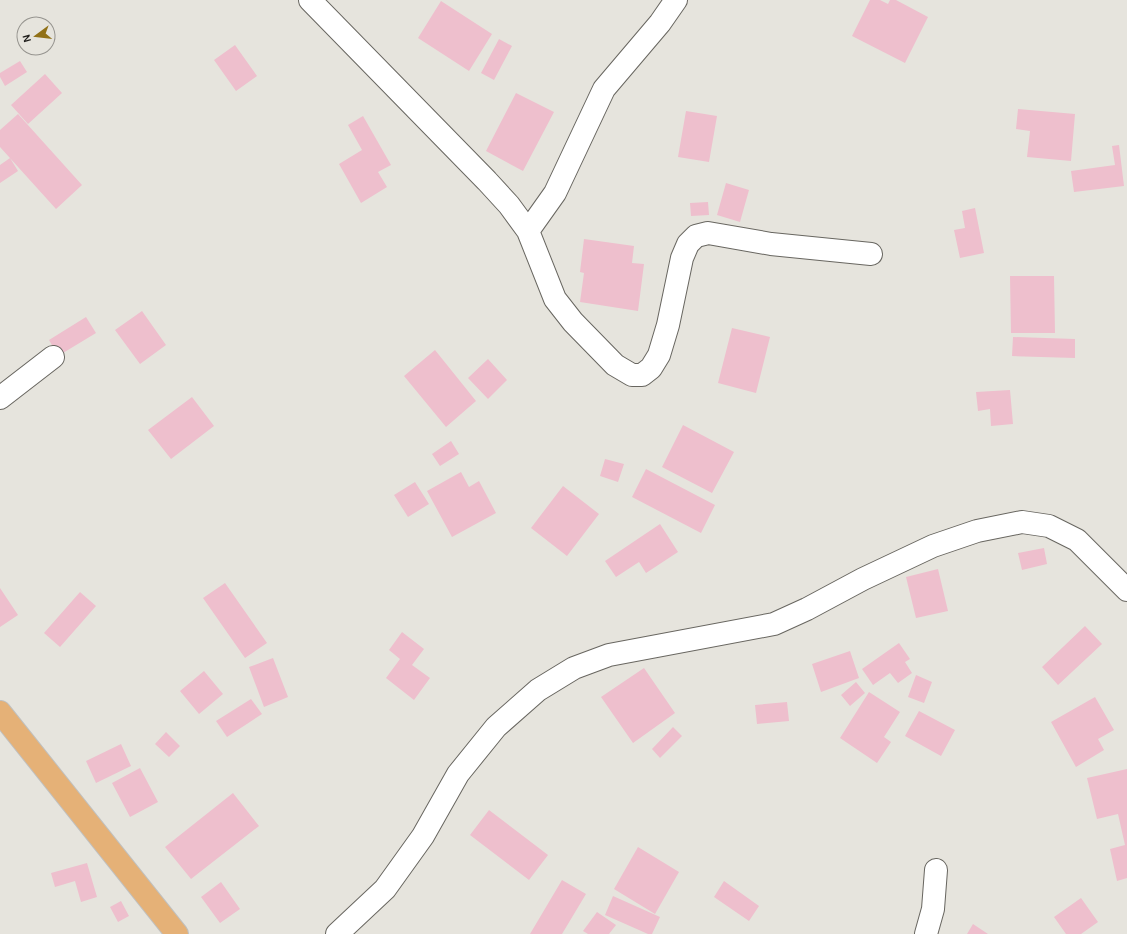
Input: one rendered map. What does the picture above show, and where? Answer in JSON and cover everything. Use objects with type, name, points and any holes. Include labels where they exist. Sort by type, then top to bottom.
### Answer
[{"type":"main road","points":[[0,712],[177,934]]},
{"type":"street","points":[[310,0],[487,180],[509,205],[528,231],[555,300],[573,322],[616,365],[632,375],[642,375],[651,368],[659,355],[668,325],[682,258],[688,244],[696,236],[708,233],[771,244],[871,254]]},
{"type":"street","points":[[528,231],[555,193],[604,89],[660,23],[676,0]]},
{"type":"street","points":[[0,398],[53,357]]},
{"type":"street","points":[[337,934],[385,889],[423,836],[458,774],[496,726],[538,690],[574,668],[609,655],[774,624],[807,609],[863,579],[933,546],[977,531],[1022,522],[1049,526],[1077,540],[1127,590]]},
{"type":"street","points":[[926,934],[933,909],[936,870]]},
{"type":"building","points":[[870,0],[880,0],[888,4],[890,0],[896,0],[928,17],[905,63],[852,36]]},
{"type":"building","points":[[441,1],[492,34],[469,71],[418,38]]},
{"type":"building","points":[[499,39],[512,46],[494,80],[481,73]]},
{"type":"building","points":[[235,45],[257,76],[236,91],[214,60]]},
{"type":"building","points":[[20,61],[27,72],[5,86],[0,77],[0,73]]},
{"type":"building","points":[[45,74],[62,93],[28,124],[11,105]]},
{"type":"building","points":[[516,93],[554,112],[523,171],[486,151]]},
{"type":"building","points":[[1018,109],[1075,114],[1071,161],[1027,157],[1030,131],[1016,129]]},
{"type":"building","points":[[686,111],[717,116],[709,162],[678,157]]},
{"type":"building","points":[[18,114],[82,185],[56,209],[0,147],[0,130]]},
{"type":"building","points":[[363,116],[391,165],[378,172],[387,187],[361,203],[339,164],[362,150],[348,125]]},
{"type":"building","points":[[1119,145],[1124,186],[1074,192],[1071,171],[1115,165],[1112,146]]},
{"type":"building","points":[[10,158],[18,171],[0,183],[0,165]]},
{"type":"building","points":[[726,183],[749,190],[740,222],[717,215]]},
{"type":"building","points":[[708,202],[709,215],[691,216],[690,203]]},
{"type":"building","points":[[975,208],[984,253],[960,258],[954,230],[965,228],[962,211]]},
{"type":"building","points":[[584,239],[634,246],[632,263],[644,264],[638,311],[580,302],[584,273],[580,272]]},
{"type":"building","points":[[1010,276],[1054,276],[1055,333],[1011,333]]},
{"type":"building","points":[[142,311],[166,345],[140,364],[115,330]]},
{"type":"building","points":[[86,317],[96,333],[58,356],[49,340]]},
{"type":"building","points":[[732,328],[770,337],[756,393],[718,383]]},
{"type":"building","points":[[1013,337],[1075,339],[1075,358],[1012,356]]},
{"type":"building","points":[[435,350],[476,401],[446,427],[404,376]]},
{"type":"building","points":[[488,359],[507,380],[488,399],[468,378]]},
{"type":"building","points":[[1010,390],[1013,424],[991,426],[990,409],[978,411],[976,392]]},
{"type":"building","points":[[192,397],[214,426],[171,459],[148,430]]},
{"type":"building","points":[[683,425],[734,452],[712,493],[662,467]]},
{"type":"building","points":[[451,441],[459,454],[440,466],[432,454]]},
{"type":"building","points":[[605,459],[624,464],[618,482],[600,476]]},
{"type":"building","points":[[646,469],[715,505],[701,533],[632,497]]},
{"type":"building","points":[[461,472],[469,487],[479,481],[496,513],[452,537],[427,491]]},
{"type":"building","points":[[415,482],[429,504],[408,517],[394,495]]},
{"type":"building","points":[[563,486],[599,514],[567,556],[531,528]]},
{"type":"building","points":[[660,524],[678,552],[646,573],[639,562],[616,577],[605,561]]},
{"type":"building","points":[[1044,548],[1047,564],[1022,570],[1018,553]]},
{"type":"building","points":[[938,569],[948,611],[916,618],[906,577]]},
{"type":"building","points":[[225,583],[267,643],[245,658],[203,598]]},
{"type":"building","points":[[0,588],[18,615],[0,627]]},
{"type":"building","points":[[80,592],[96,606],[60,647],[44,633]]},
{"type":"building","points":[[1085,626],[1102,644],[1058,685],[1042,667]]},
{"type":"building","points":[[402,632],[424,649],[412,665],[430,678],[414,700],[386,678],[400,659],[389,650]]},
{"type":"building","points":[[899,643],[910,659],[905,662],[912,673],[898,683],[890,673],[873,685],[862,669]]},
{"type":"building","points":[[850,651],[859,678],[821,692],[812,664]]},
{"type":"building","points":[[273,658],[288,697],[264,707],[249,667]]},
{"type":"building","points":[[644,668],[675,713],[633,743],[601,697]]},
{"type":"building","points":[[204,671],[223,694],[199,714],[180,691]]},
{"type":"building","points":[[916,675],[932,682],[924,703],[908,697]]},
{"type":"building","points":[[856,682],[865,693],[850,706],[841,695]]},
{"type":"building","points":[[869,692],[900,712],[884,737],[891,742],[877,763],[840,738]]},
{"type":"building","points":[[1095,697],[1114,730],[1098,739],[1104,750],[1076,767],[1051,722]]},
{"type":"building","points":[[251,699],[262,714],[227,737],[216,721]]},
{"type":"building","points":[[787,702],[789,721],[757,724],[755,705]]},
{"type":"building","points":[[919,711],[955,730],[941,756],[905,736]]},
{"type":"building","points":[[673,727],[682,736],[660,758],[652,749]]},
{"type":"building","points":[[166,732],[180,746],[169,757],[155,744]]},
{"type":"building","points":[[121,744],[131,766],[96,783],[86,761]]},
{"type":"building","points":[[140,768],[158,802],[130,817],[112,783]]},
{"type":"building","points":[[1127,769],[1127,878],[1117,881],[1110,849],[1125,845],[1118,814],[1097,819],[1087,778]]},
{"type":"building","points":[[233,793],[259,826],[191,879],[165,847]]},
{"type":"building","points":[[489,810],[548,855],[529,880],[470,835]]},
{"type":"building","points":[[638,847],[679,872],[655,914],[614,889]]},
{"type":"building","points":[[87,863],[97,897],[81,902],[75,881],[55,887],[51,873]]},
{"type":"building","points":[[562,880],[586,894],[562,934],[530,934]]},
{"type":"building","points":[[724,881],[759,906],[749,921],[714,897]]},
{"type":"building","points":[[221,882],[240,909],[220,923],[201,897]]},
{"type":"building","points":[[613,896],[660,917],[652,934],[648,934],[605,915]]},
{"type":"building","points":[[1081,898],[1098,922],[1081,934],[1066,934],[1054,917]]},
{"type":"building","points":[[121,901],[129,916],[118,922],[110,907]]},
{"type":"building","points":[[597,912],[616,925],[609,934],[588,934],[583,931]]},
{"type":"building","points":[[973,924],[988,934],[967,934]]}]
